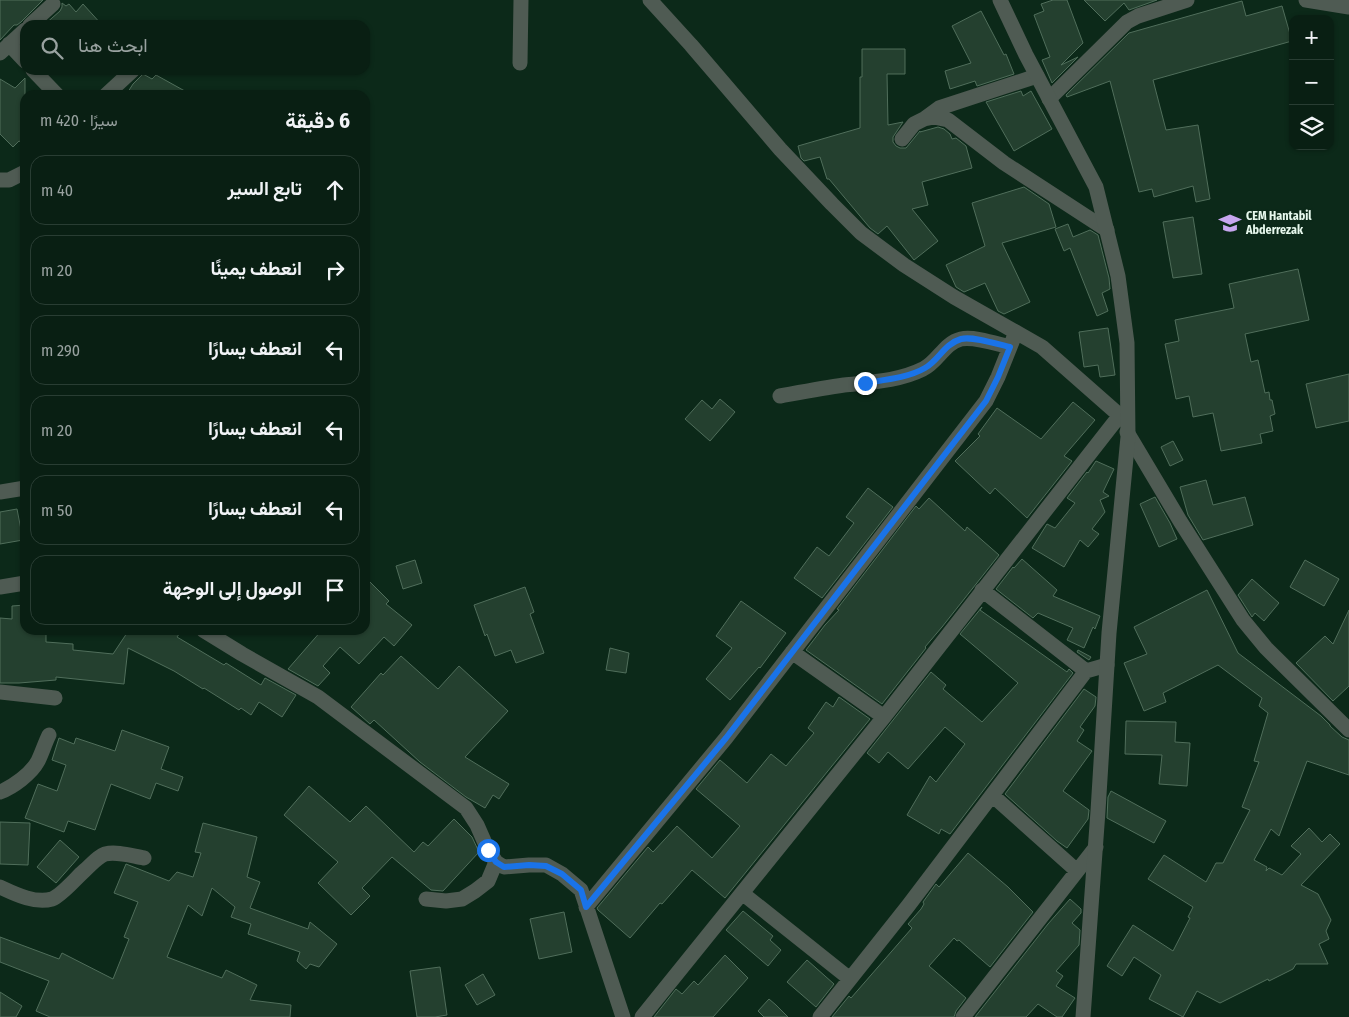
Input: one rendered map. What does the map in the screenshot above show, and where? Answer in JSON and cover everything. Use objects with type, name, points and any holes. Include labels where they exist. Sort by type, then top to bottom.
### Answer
[{"type":"street","points":[[520,0],[520,63]]},
{"type":"street","points":[[650,0],[780,149],[861,233],[904,265],[946,292],[1042,347],[1125,423],[1180,521],[1243,620],[1266,648],[1349,730]]},
{"type":"street","points":[[1000,0],[1037,76],[1096,187],[1118,276],[1127,343],[1125,423],[1083,1017]]},
{"type":"street","points":[[1049,99],[1127,22],[1138,16],[1187,0]]},
{"type":"street","points":[[1306,0],[1349,7]]},
{"type":"street","points":[[35,20],[53,4]]},
{"type":"street","points":[[20,35],[5,49],[20,58]]},
{"type":"street","points":[[38,75],[52,90]]},
{"type":"street","points":[[111,90],[128,75]]},
{"type":"street","points":[[902,139],[914,124],[939,108],[1037,76]]},
{"type":"street","points":[[924,119],[934,117],[948,120],[1004,164],[1107,230]]},
{"type":"street","points":[[0,180],[9,180],[20,174]]},
{"type":"street","points":[[586,907],[726,738],[986,401],[1016,332]]},
{"type":"street","points":[[780,396],[890,380],[911,374],[924,369],[950,344],[962,339],[1010,347]]},
{"type":"street","points":[[642,1017],[884,716],[982,590],[1125,423]]},
{"type":"street","points":[[0,492],[20,489]]},
{"type":"street","points":[[0,587],[20,584]]},
{"type":"street","points":[[982,590],[1086,671]]},
{"type":"street","points":[[211,635],[318,697],[466,808],[478,825],[488,850],[496,862],[504,867],[546,866],[562,874],[581,890],[622,1017]]},
{"type":"street","points":[[792,652],[884,716]]},
{"type":"street","points":[[820,1017],[908,906],[1086,671],[1107,665]]},
{"type":"street","points":[[0,692],[55,698]]},
{"type":"street","points":[[0,792],[24,778],[37,763],[49,735]]},
{"type":"street","points":[[992,795],[1077,871]]},
{"type":"street","points":[[963,1017],[1096,847]]},
{"type":"street","points":[[0,887],[25,898],[42,900],[52,898],[60,894],[99,857],[114,853],[144,858]]},
{"type":"street","points":[[426,899],[446,901],[462,899],[475,892],[488,881],[496,862]]},
{"type":"street","points":[[742,893],[850,979]]},
{"type":"building","points":[[0,0],[43,0],[23,20],[20,20],[20,23],[14,25],[0,40]]},
{"type":"building","points":[[1053,0],[1067,0],[1083,43],[1061,65],[1078,57],[1052,83],[1042,60],[1050,57],[1034,15],[1044,11],[1041,4]]},
{"type":"building","points":[[1084,0],[1157,0],[1129,10],[1124,3],[1105,21]]},
{"type":"building","points":[[1242,1],[1246,16],[1282,6],[1289,30],[1289,42],[1153,80],[1166,130],[1198,125],[1210,199],[1196,202],[1193,186],[1154,197],[1152,189],[1139,192],[1110,81],[1067,97],[1066,95],[1129,33]]},
{"type":"building","points":[[62,3],[66,6],[69,4],[76,12],[83,4],[97,20],[50,20],[62,7]]},
{"type":"building","points":[[981,11],[1004,55],[1006,54],[1014,74],[977,86],[975,81],[950,89],[945,71],[971,63],[952,26]]},
{"type":"building","points":[[862,49],[905,49],[905,74],[887,74],[888,125],[903,122],[893,137],[893,142],[896,146],[906,148],[920,131],[938,127],[950,134],[952,139],[956,138],[966,146],[972,168],[922,182],[928,205],[912,209],[938,241],[914,260],[887,226],[878,234],[870,228],[829,179],[827,179],[820,157],[804,161],[801,158],[798,146],[860,128]]},
{"type":"building","points":[[142,75],[152,79],[156,75],[183,90],[129,90]]},
{"type":"building","points":[[25,78],[25,90],[20,90],[20,142],[13,147],[0,134],[0,79],[15,88]]},
{"type":"building","points":[[1021,91],[1023,96],[1031,91],[1052,129],[1014,151],[986,102]]},
{"type":"building","points":[[1024,187],[1049,204],[1056,227],[1002,243],[1030,302],[1004,314],[998,311],[985,283],[964,292],[956,287],[946,265],[985,246],[972,203]]},
{"type":"building","points":[[1193,217],[1202,274],[1173,278],[1163,222]]},
{"type":"building","points":[[1068,224],[1073,237],[1090,230],[1098,235],[1110,289],[1102,293],[1108,311],[1097,316],[1070,248],[1064,251],[1055,229]]},
{"type":"building","points":[[1298,269],[1309,320],[1245,334],[1251,362],[1258,360],[1265,393],[1269,392],[1270,400],[1272,400],[1275,414],[1270,416],[1273,431],[1260,434],[1262,443],[1221,451],[1213,413],[1193,417],[1189,396],[1176,399],[1165,344],[1179,341],[1175,320],[1234,308],[1229,284]]},
{"type":"building","points":[[1108,328],[1115,375],[1100,377],[1098,365],[1084,367],[1079,332]]},
{"type":"building","points":[[1349,374],[1349,421],[1316,428],[1306,384]]},
{"type":"building","points":[[720,399],[735,412],[710,441],[685,419],[702,400],[712,409]]},
{"type":"building","points":[[1073,402],[1095,420],[1064,456],[1072,461],[1027,518],[995,488],[990,494],[955,461],[980,436],[978,434],[997,408],[1041,439]]},
{"type":"building","points":[[1173,441],[1183,460],[1170,466],[1161,447]]},
{"type":"building","points":[[1096,461],[1114,469],[1103,492],[1109,496],[1100,500],[1105,512],[1092,529],[1099,534],[1088,547],[1080,540],[1064,567],[1032,548],[1047,524],[1055,528],[1075,503],[1067,498]]},
{"type":"building","points":[[1206,480],[1213,505],[1245,497],[1253,525],[1203,540],[1188,515],[1180,487]]},
{"type":"building","points":[[868,488],[893,507],[822,598],[794,578],[817,547],[829,556],[854,523],[846,517]]},
{"type":"building","points":[[1155,497],[1177,539],[1159,547],[1140,504]]},
{"type":"building","points":[[929,498],[965,531],[967,527],[999,555],[882,704],[806,650],[839,610],[837,609],[916,506],[919,509]]},
{"type":"building","points":[[17,509],[20,524],[20,541],[0,544],[0,512]]},
{"type":"building","points":[[1022,559],[1057,590],[1053,596],[1100,616],[1084,648],[1067,640],[1073,628],[1038,613],[1033,618],[996,589],[1013,567]]},
{"type":"building","points":[[415,560],[422,583],[403,589],[396,566]]},
{"type":"building","points":[[1305,560],[1339,579],[1324,606],[1290,587]]},
{"type":"building","points":[[1252,579],[1279,603],[1264,621],[1255,613],[1252,617],[1238,595]]},
{"type":"building","points":[[370,582],[389,601],[386,604],[412,625],[394,646],[384,637],[359,664],[340,647],[323,666],[330,673],[318,686],[288,669],[318,635],[370,635]]},
{"type":"building","points":[[525,587],[534,612],[530,614],[544,653],[516,663],[511,650],[495,656],[487,634],[485,636],[474,605]]},
{"type":"building","points":[[1207,590],[1238,653],[1321,716],[1342,737],[1349,740],[1349,775],[1307,761],[1279,836],[1271,829],[1254,860],[1267,867],[1266,871],[1269,868],[1282,875],[1301,854],[1291,846],[1309,828],[1322,842],[1330,834],[1340,844],[1301,885],[1318,894],[1331,920],[1326,931],[1329,939],[1319,944],[1328,964],[1296,964],[1293,969],[1220,1003],[1197,991],[1183,1017],[1149,999],[1161,975],[1134,957],[1122,976],[1107,966],[1133,925],[1173,951],[1190,918],[1188,917],[1193,907],[1148,879],[1164,855],[1206,882],[1216,863],[1223,863],[1250,810],[1242,807],[1259,762],[1254,761],[1268,713],[1259,706],[1262,698],[1218,665],[1163,693],[1166,702],[1144,711],[1124,663],[1147,654],[1134,627]]},
{"type":"building","points":[[741,601],[786,633],[760,668],[730,700],[706,679],[732,648],[716,636]]},
{"type":"building","points":[[20,605],[20,635],[46,635],[46,642],[73,644],[73,650],[113,654],[126,635],[178,635],[177,637],[224,665],[226,663],[261,685],[265,678],[296,695],[282,717],[259,702],[251,715],[241,708],[239,710],[174,671],[128,648],[124,684],[56,677],[56,680],[0,683],[0,618],[12,619],[12,606]]},
{"type":"building","points":[[982,607],[980,610],[1067,672],[1069,669],[1073,673],[950,834],[941,829],[939,834],[907,815],[930,776],[936,782],[965,744],[945,727],[908,769],[888,752],[879,763],[867,753],[931,672],[946,685],[943,689],[982,722],[1018,683],[960,634]]},
{"type":"building","points":[[1349,610],[1349,686],[1333,701],[1296,663],[1325,636],[1333,644]]},
{"type":"building","points":[[610,648],[629,653],[626,673],[606,670]]},
{"type":"building","points":[[1078,650],[1091,657],[1089,660],[1077,652]]},
{"type":"building","points":[[401,656],[438,689],[459,666],[508,711],[465,757],[509,784],[499,799],[493,795],[485,808],[466,797],[420,762],[374,720],[370,724],[351,707],[381,673],[383,675]]},
{"type":"building","points":[[1084,689],[1096,697],[1095,706],[1080,727],[1084,730],[1077,741],[1092,751],[1063,791],[1089,810],[1088,819],[1067,848],[1005,794]]},
{"type":"building","points":[[839,697],[870,719],[725,898],[692,870],[630,938],[598,910],[597,908],[648,847],[653,852],[677,826],[712,858],[740,826],[696,789],[720,760],[747,783],[771,754],[786,766],[814,733],[808,728],[826,702],[833,707]]},
{"type":"building","points":[[1126,721],[1176,722],[1175,742],[1190,743],[1187,786],[1159,784],[1162,755],[1125,754]]},
{"type":"building","points":[[122,730],[169,747],[161,769],[183,777],[178,791],[156,783],[150,799],[111,784],[95,830],[68,821],[64,832],[25,818],[38,784],[57,791],[66,765],[52,760],[59,738],[74,744],[76,738],[115,751]]},
{"type":"building","points":[[309,786],[350,822],[366,806],[414,852],[423,842],[428,846],[454,819],[472,837],[479,852],[443,891],[431,890],[392,857],[362,888],[370,896],[351,915],[318,883],[338,862],[284,815]]},
{"type":"building","points":[[1111,791],[1166,821],[1154,843],[1107,818],[1108,797]]},
{"type":"building","points":[[0,822],[30,823],[28,865],[0,864]]},
{"type":"building","points":[[203,823],[257,837],[247,877],[260,882],[250,908],[308,929],[310,922],[337,944],[319,967],[310,964],[306,969],[297,961],[300,952],[248,934],[251,924],[231,917],[235,907],[212,888],[202,916],[188,905],[167,957],[222,978],[226,970],[257,985],[250,1000],[291,1005],[290,1017],[50,1017],[36,1011],[49,981],[0,962],[0,937],[59,959],[62,953],[113,979],[129,939],[124,937],[138,902],[114,893],[126,864],[169,881],[177,872],[193,877],[201,853],[195,852]]},
{"type":"building","points":[[60,840],[79,857],[56,883],[37,867]]},
{"type":"building","points":[[968,853],[1008,887],[1033,912],[990,967],[959,940],[957,941],[954,938],[929,966],[966,998],[956,1011],[954,1017],[832,1017],[912,928],[908,924],[921,909],[924,904],[923,902],[936,884],[939,887]]},
{"type":"building","points":[[1070,899],[1081,909],[1081,913],[1072,923],[1080,930],[1079,945],[1056,971],[1063,976],[1056,986],[1075,998],[1062,1017],[1057,1017],[1038,1004],[1026,1017],[975,1017],[1048,924]]},
{"type":"building","points":[[743,911],[773,936],[770,940],[781,950],[768,966],[726,930]]},
{"type":"building","points":[[564,912],[572,952],[539,959],[530,919]]},
{"type":"building","points":[[725,955],[748,978],[713,1017],[654,1017],[676,989],[682,994],[694,981],[698,985]]},
{"type":"building","points":[[807,960],[834,984],[816,1007],[787,982]]},
{"type":"building","points":[[440,967],[447,1015],[417,1017],[410,971]]},
{"type":"building","points":[[483,974],[495,995],[477,1005],[465,985]]},
{"type":"building","points":[[0,992],[22,1006],[16,1017],[0,1017]]},
{"type":"building","points":[[769,999],[788,1017],[764,1017],[758,1011]]},
{"type":"place","name":"CEM Hantabil Abderrezak","points":[[1230,223]]},
{"type":"route","points":[[488,850],[496,862],[504,867],[546,866],[562,874],[581,890],[586,907],[726,738],[986,401],[1010,347],[962,339],[950,344],[924,369],[890,380],[865,383]]}]
